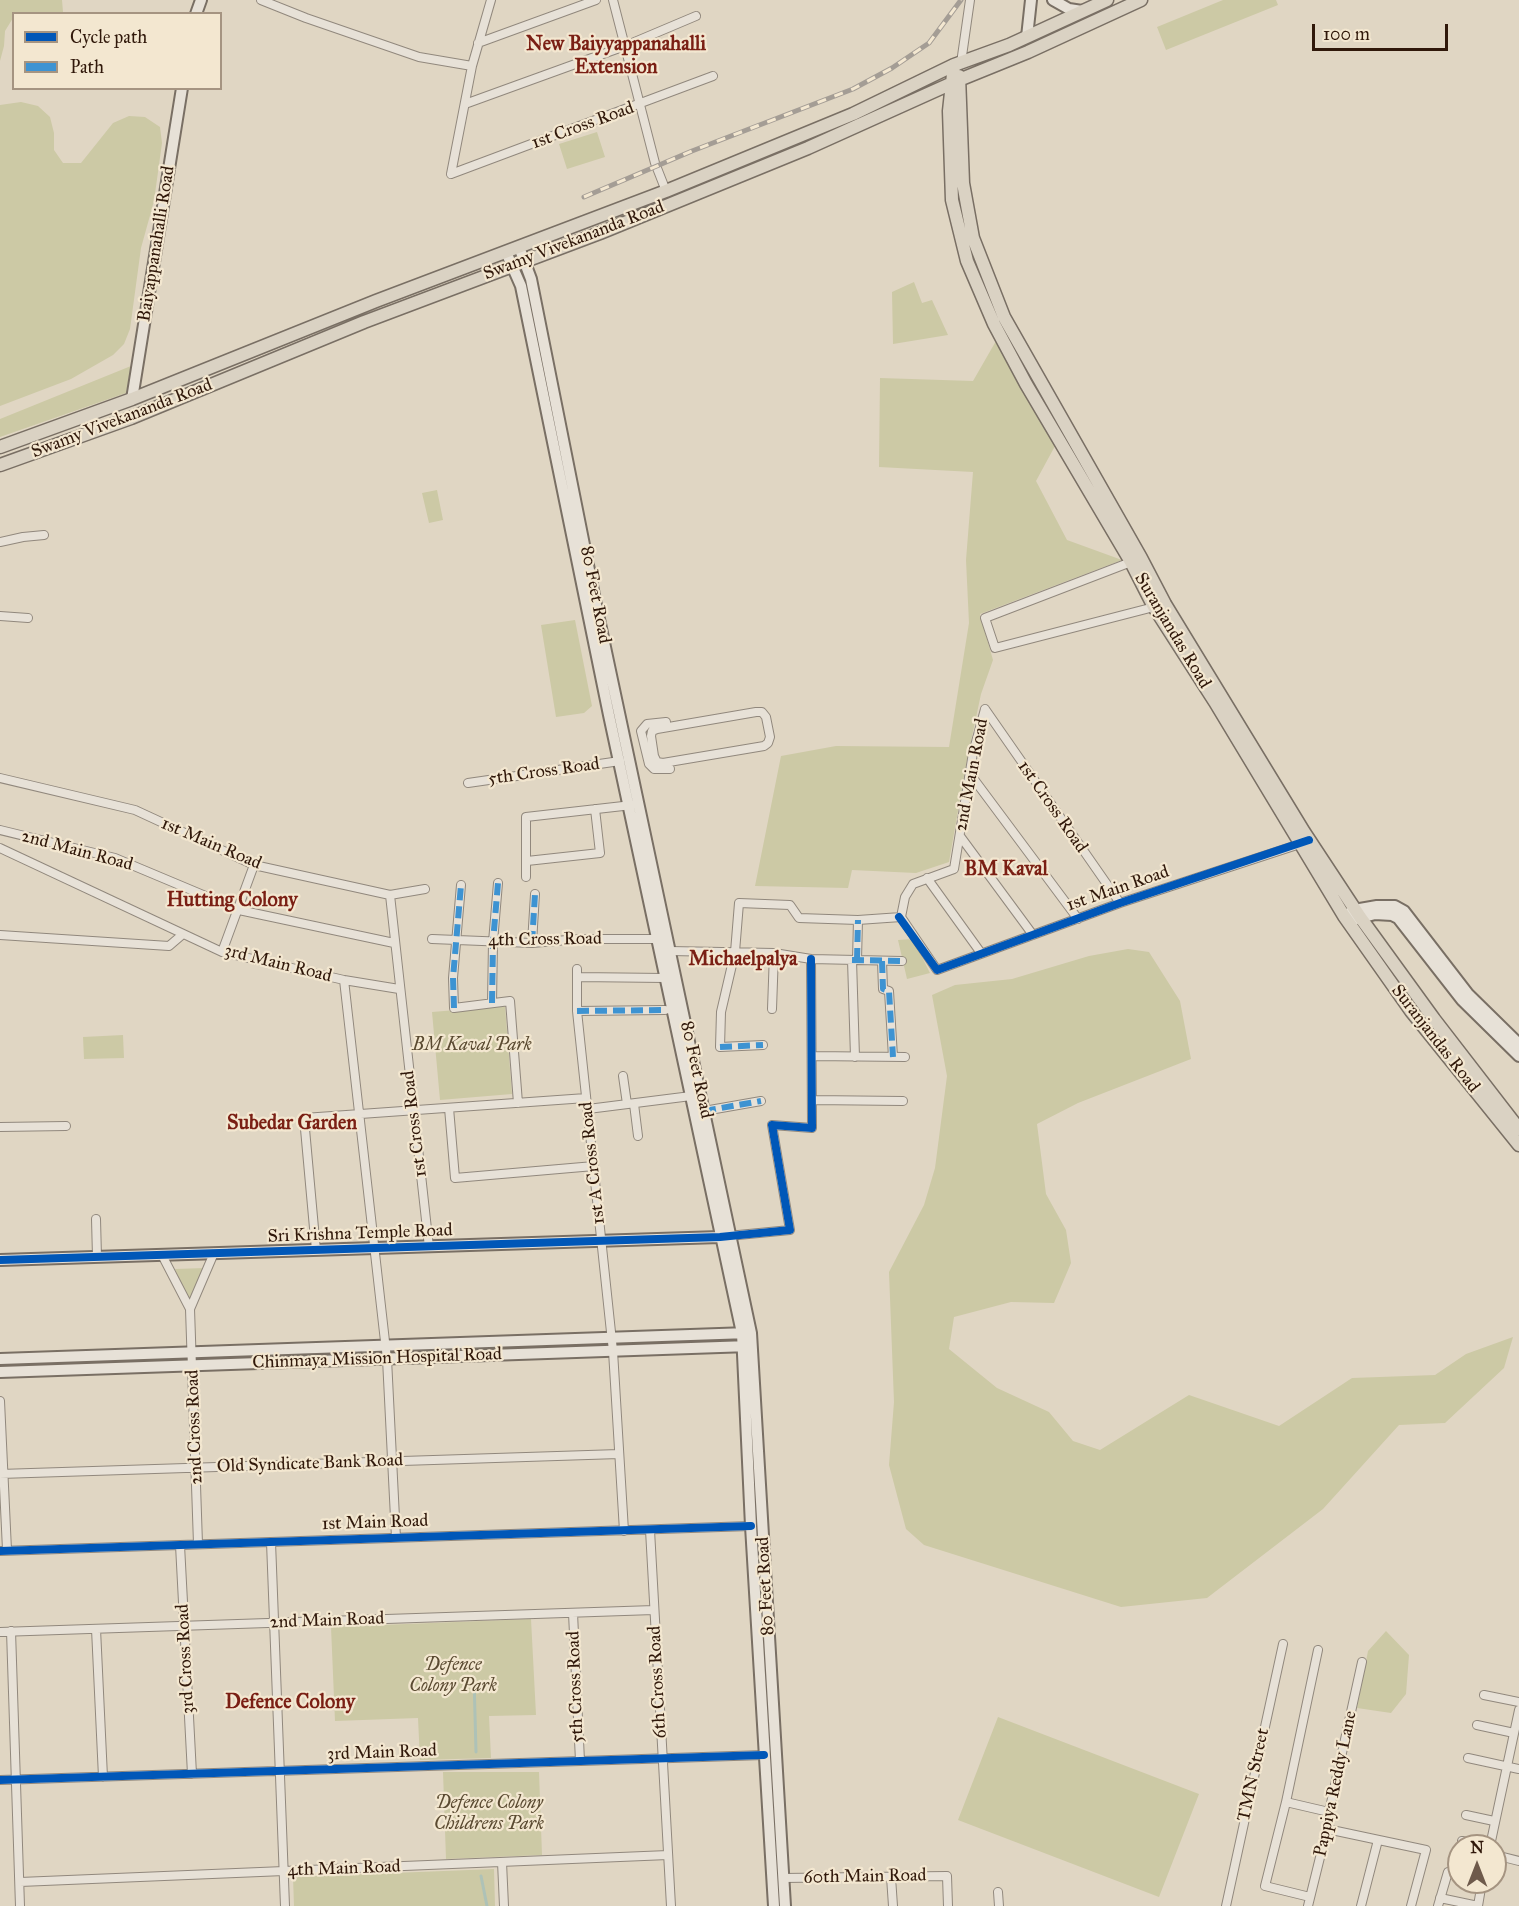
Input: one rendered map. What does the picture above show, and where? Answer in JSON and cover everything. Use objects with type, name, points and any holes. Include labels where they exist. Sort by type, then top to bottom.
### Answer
[{"type":"main road","points":[[1027,37],[1031,0]]},
{"type":"main road","points":[[1053,0],[1069,9],[1082,11]]},
{"type":"main road","name":"Swamy Vivekananda Road","points":[[0,447],[132,399],[376,301],[666,190],[853,114],[958,64],[1027,37],[1107,0]]},
{"type":"main road","name":"Swamy Vivekananda Road","points":[[0,465],[131,418],[364,322],[526,262],[808,148],[1141,0]]},
{"type":"main road","name":"Suranjandas Road","points":[[958,64],[949,111],[952,200],[967,261],[994,324],[1026,384],[1131,562],[1154,607],[1411,1011],[1519,1145]]},
{"type":"main road","name":"Suranjandas Road","points":[[955,81],[963,183],[973,238],[1004,317],[1165,604],[1305,842]]},
{"type":"main road","name":"Baiyappanahalli Road","points":[[132,399],[182,90]]},
{"type":"main road","name":"80 Feet Road","points":[[519,247],[526,262],[628,752],[634,804],[665,978],[746,1333],[784,1906]]},
{"type":"main road","name":"80 Feet Road","points":[[506,252],[520,286],[620,762],[634,804],[670,951],[704,1111],[725,1237]]},
{"type":"main road","points":[[1352,916],[1369,906],[1395,906],[1404,911],[1468,994],[1519,1044]]},
{"type":"main road","points":[[1352,916],[1387,915],[1398,918],[1462,1000],[1519,1056]]},
{"type":"main road","name":"Suranjandas Road","points":[[1352,916],[1519,1129]]},
{"type":"main road","name":"Sri Krishna Temple Road","points":[[0,1260],[725,1237]]},
{"type":"main road","name":"Chinmaya Mission Hospital Road","points":[[0,1359],[746,1333]]},
{"type":"main road","name":"Chinmaya Mission Hospital Road","points":[[0,1372],[748,1346]]},
{"type":"main road","name":"80 Feet Road","points":[[753,1447],[751,1526],[774,1906]]},
{"type":"street","points":[[261,0],[419,57],[472,66]]},
{"type":"street","points":[[465,104],[472,66],[491,0]]},
{"type":"street","points":[[478,43],[596,0]]},
{"type":"street","points":[[613,0],[655,163],[666,190]]},
{"type":"street","points":[[958,64],[970,0]]},
{"type":"street","points":[[465,104],[625,46],[696,16]]},
{"type":"street","name":"1st Cross Road","points":[[465,104],[452,174],[713,76]]},
{"type":"street","points":[[0,542],[23,537],[44,536]]},
{"type":"street","points":[[1131,562],[985,618],[995,648],[1154,607]]},
{"type":"street","points":[[0,615],[28,618]]},
{"type":"street","name":"1st Cross Road","points":[[986,709],[1120,903]]},
{"type":"street","name":"2nd Main Road","points":[[900,917],[905,897],[913,884],[954,869],[970,774],[986,709]]},
{"type":"street","points":[[666,722],[644,726],[641,731],[648,748],[657,762],[663,763],[764,746],[770,737],[766,717],[762,712],[657,729],[652,731],[648,748],[649,764],[652,768],[670,769]]},
{"type":"street","points":[[628,752],[648,748]]},
{"type":"street","name":"5th Cross Road","points":[[468,783],[620,762]]},
{"type":"street","points":[[970,774],[1078,919]]},
{"type":"street","name":"1st Main Road","points":[[0,778],[135,810],[254,865],[390,895],[425,889]]},
{"type":"street","points":[[526,877],[526,817],[634,804]]},
{"type":"street","points":[[527,861],[600,853],[595,809]]},
{"type":"street","name":"2nd Main Road","points":[[0,830],[116,858],[238,910],[394,943]]},
{"type":"street","points":[[960,836],[1033,935]]},
{"type":"street","name":"1st Main Road","points":[[900,917],[937,970],[1120,903],[1305,842]]},
{"type":"street","name":"3rd Main Road","points":[[0,848],[222,952],[344,980],[399,989]]},
{"type":"street","points":[[222,952],[254,865]]},
{"type":"street","points":[[927,878],[981,953]]},
{"type":"street","points":[[492,1003],[493,942],[498,883]]},
{"type":"street","points":[[461,885],[455,939],[454,1008],[510,1001],[518,1103]]},
{"type":"street","points":[[532,943],[535,894]]},
{"type":"street","name":"1st Cross Road","points":[[390,895],[429,1246]]},
{"type":"street","points":[[763,1045],[720,1047],[721,1012],[735,952],[739,903],[790,905],[799,918],[858,920],[900,917]]},
{"type":"street","points":[[855,1057],[855,960],[858,920]]},
{"type":"street","points":[[0,935],[169,946],[183,934]]},
{"type":"street","name":"4th Cross Road","points":[[432,939],[532,943],[579,939],[657,939]]},
{"type":"street","points":[[670,951],[774,953],[811,959],[902,961]]},
{"type":"street","points":[[772,1009],[774,953]]},
{"type":"street","points":[[725,1237],[790,1230],[772,1125],[812,1128],[811,959]]},
{"type":"street","points":[[882,961],[883,989],[889,991],[892,1057]]},
{"type":"street","name":"1st A Cross Road","points":[[614,1351],[577,1011],[577,973],[665,978]]},
{"type":"street","points":[[344,980],[387,1359],[396,1538]]},
{"type":"street","points":[[577,1011],[665,1010]]},
{"type":"street","points":[[812,1056],[904,1057]]},
{"type":"street","points":[[623,1076],[638,1136]]},
{"type":"street","points":[[588,1109],[691,1096]]},
{"type":"street","points":[[316,1250],[304,1118],[586,1098]]},
{"type":"street","points":[[812,1100],[903,1101]]},
{"type":"street","points":[[704,1111],[761,1101]]},
{"type":"street","points":[[449,1108],[455,1178],[594,1166]]},
{"type":"street","points":[[0,1127],[66,1126]]},
{"type":"street","points":[[96,1219],[97,1257]]},
{"type":"street","name":"2nd Cross Road","points":[[190,1310],[214,1254]]},
{"type":"street","name":"2nd Cross Road","points":[[162,1255],[190,1310],[198,1544]]},
{"type":"street","points":[[614,1351],[624,1530]]},
{"type":"street","points":[[0,1401],[4,1551]]},
{"type":"street","name":"Old Syndicate Bank Road","points":[[2,1474],[619,1454]]},
{"type":"street","name":"1st Main Road","points":[[4,1551],[751,1526]]},
{"type":"street","name":"6th Cross Road","points":[[650,1530],[671,1906]]},
{"type":"street","points":[[271,1542],[285,1906]]},
{"type":"street","name":"3rd Cross Road","points":[[180,1545],[192,1774]]},
{"type":"street","name":"2nd Main Road","points":[[0,1632],[654,1610]]},
{"type":"street","name":"5th Cross Road","points":[[573,1613],[580,1761]]},
{"type":"street","points":[[96,1629],[103,1777]]},
{"type":"street","points":[[10,1631],[20,1906]]},
{"type":"street","name":"TMN Street","points":[[1226,1906],[1283,1644]]},
{"type":"street","points":[[1310,1897],[1265,1886],[1286,1802],[1318,1650]]},
{"type":"street","name":"Pappiya Reddy Lane","points":[[1308,1906],[1327,1829],[1362,1662]]},
{"type":"street","points":[[1484,1695],[1519,1702]]},
{"type":"street","points":[[1490,1834],[1519,1710]]},
{"type":"street","points":[[1477,1725],[1514,1733]]},
{"type":"street","name":"3rd Main Road","points":[[0,1780],[764,1755]]},
{"type":"street","points":[[1468,1758],[1519,1769]]},
{"type":"street","points":[[1286,1802],[1329,1812]]},
{"type":"street","points":[[1467,1815],[1489,1834]]},
{"type":"street","points":[[1327,1829],[1426,1850],[1411,1906]]},
{"type":"street","points":[[1361,1906],[1378,1840]]},
{"type":"street","name":"4th Main Road","points":[[20,1882],[668,1856]]},
{"type":"street","points":[[502,1862],[504,1906]]},
{"type":"street","points":[[1447,1875],[1439,1902],[1476,1906]]},
{"type":"street","name":"60th Main Road","points":[[783,1878],[947,1876],[948,1906]]},
{"type":"street","points":[[891,1877],[893,1906]]},
{"type":"street","points":[[999,1892],[999,1906]]},
{"type":"green space","points":[[0,0],[62,0],[63,12],[12,12],[12,20],[5,31],[0,61]]},
{"type":"green space","points":[[1223,0],[1276,0],[1278,5],[1166,50],[1157,27]]},
{"type":"green space","points":[[21,102],[38,106],[50,117],[54,133],[54,150],[63,163],[81,163],[113,123],[129,116],[145,117],[160,127],[162,143],[154,201],[141,248],[130,329],[124,344],[113,355],[71,379],[0,406],[0,105]]},
{"type":"green space","points":[[597,132],[605,157],[567,169],[559,144]]},
{"type":"green space","points":[[914,282],[922,303],[932,300],[948,335],[893,344],[892,292]]},
{"type":"green space","points":[[996,341],[1055,446],[1036,481],[1067,540],[1122,560],[980,614],[993,660],[981,694],[949,862],[916,873],[852,870],[848,888],[755,886],[781,756],[836,746],[949,747],[969,623],[966,560],[973,472],[879,467],[880,378],[973,381]]},
{"type":"green space","points":[[131,366],[126,393],[0,437],[0,419]]},
{"type":"green space","points":[[437,490],[443,520],[429,523],[422,493]]},
{"type":"green space","points":[[575,620],[592,706],[584,713],[556,717],[541,625]]},
{"type":"green space","points":[[913,939],[930,973],[907,979],[898,940]]},
{"type":"green space","points":[[1128,949],[1149,952],[1180,1001],[1191,1059],[1078,1103],[1037,1124],[1046,1194],[1066,1230],[1071,1263],[1054,1303],[1011,1302],[954,1317],[949,1349],[997,1388],[1049,1412],[1073,1441],[1100,1450],[1189,1395],[1279,1426],[1352,1378],[1435,1375],[1466,1354],[1513,1337],[1504,1368],[1445,1423],[1399,1425],[1323,1509],[1207,1598],[1121,1607],[924,1545],[906,1529],[889,1465],[894,1402],[889,1272],[924,1205],[935,1168],[947,1076],[932,995],[955,985],[1012,979],[1089,956]]},
{"type":"green space","name":"BM Kaval Park","points":[[505,1006],[512,1094],[440,1100],[432,1012]]},
{"type":"green space","points":[[123,1035],[124,1058],[84,1059],[83,1037]]},
{"type":"green space","points":[[205,1268],[192,1300],[188,1300],[175,1269]]},
{"type":"green space","name":"Defence Colony Park","points":[[531,1619],[536,1715],[489,1716],[491,1758],[420,1760],[418,1718],[335,1721],[331,1627]]},
{"type":"green space","points":[[1386,1631],[1409,1655],[1406,1694],[1391,1713],[1357,1708],[1368,1651]]},
{"type":"green space","points":[[998,1717],[1199,1794],[1159,1897],[958,1820]]},
{"type":"green space","name":"Defence Colony Childrens Park","points":[[443,1772],[539,1772],[542,1855],[446,1859]]},
{"type":"green space","points":[[494,1869],[495,1906],[294,1906],[293,1877]]},
{"type":"waterway","points":[[474,1678],[476,1752]]},
{"type":"waterway","points":[[481,1876],[487,1906]]},
{"type":"railway","points":[[584,197],[692,151],[853,89],[892,68],[929,43],[961,0]]},
{"type":"marked path","points":[[492,1003],[493,942],[498,883]]},
{"type":"marked path","points":[[454,1008],[453,978],[461,885]]},
{"type":"marked path","points":[[532,943],[535,894]]},
{"type":"marked path","points":[[857,960],[858,920]]},
{"type":"marked path","points":[[852,960],[902,961]]},
{"type":"marked path","points":[[882,961],[883,989],[889,991],[893,1057]]},
{"type":"marked path","points":[[577,1011],[665,1010]]},
{"type":"marked path","points":[[720,1047],[763,1045]]},
{"type":"marked path","points":[[704,1111],[761,1101]]},
{"type":"cycle path","points":[[899,917],[937,970],[1120,903],[1309,840]]},
{"type":"cycle path","points":[[0,1260],[720,1237],[790,1230],[772,1125],[812,1128],[811,959]]},
{"type":"cycle path","points":[[0,1551],[751,1526]]},
{"type":"cycle path","points":[[0,1780],[764,1755]]},
{"type":"district","name":"New Baiyyappanahalli Extension","points":[[616,56]]},
{"type":"district","name":"BM Kaval","points":[[1006,870]]},
{"type":"district","name":"Hutting Colony","points":[[232,901]]},
{"type":"district","name":"Michaelpalya","points":[[743,960]]},
{"type":"district","name":"Subedar Garden","points":[[292,1124]]},
{"type":"district","name":"Defence Colony","points":[[290,1703]]}]
